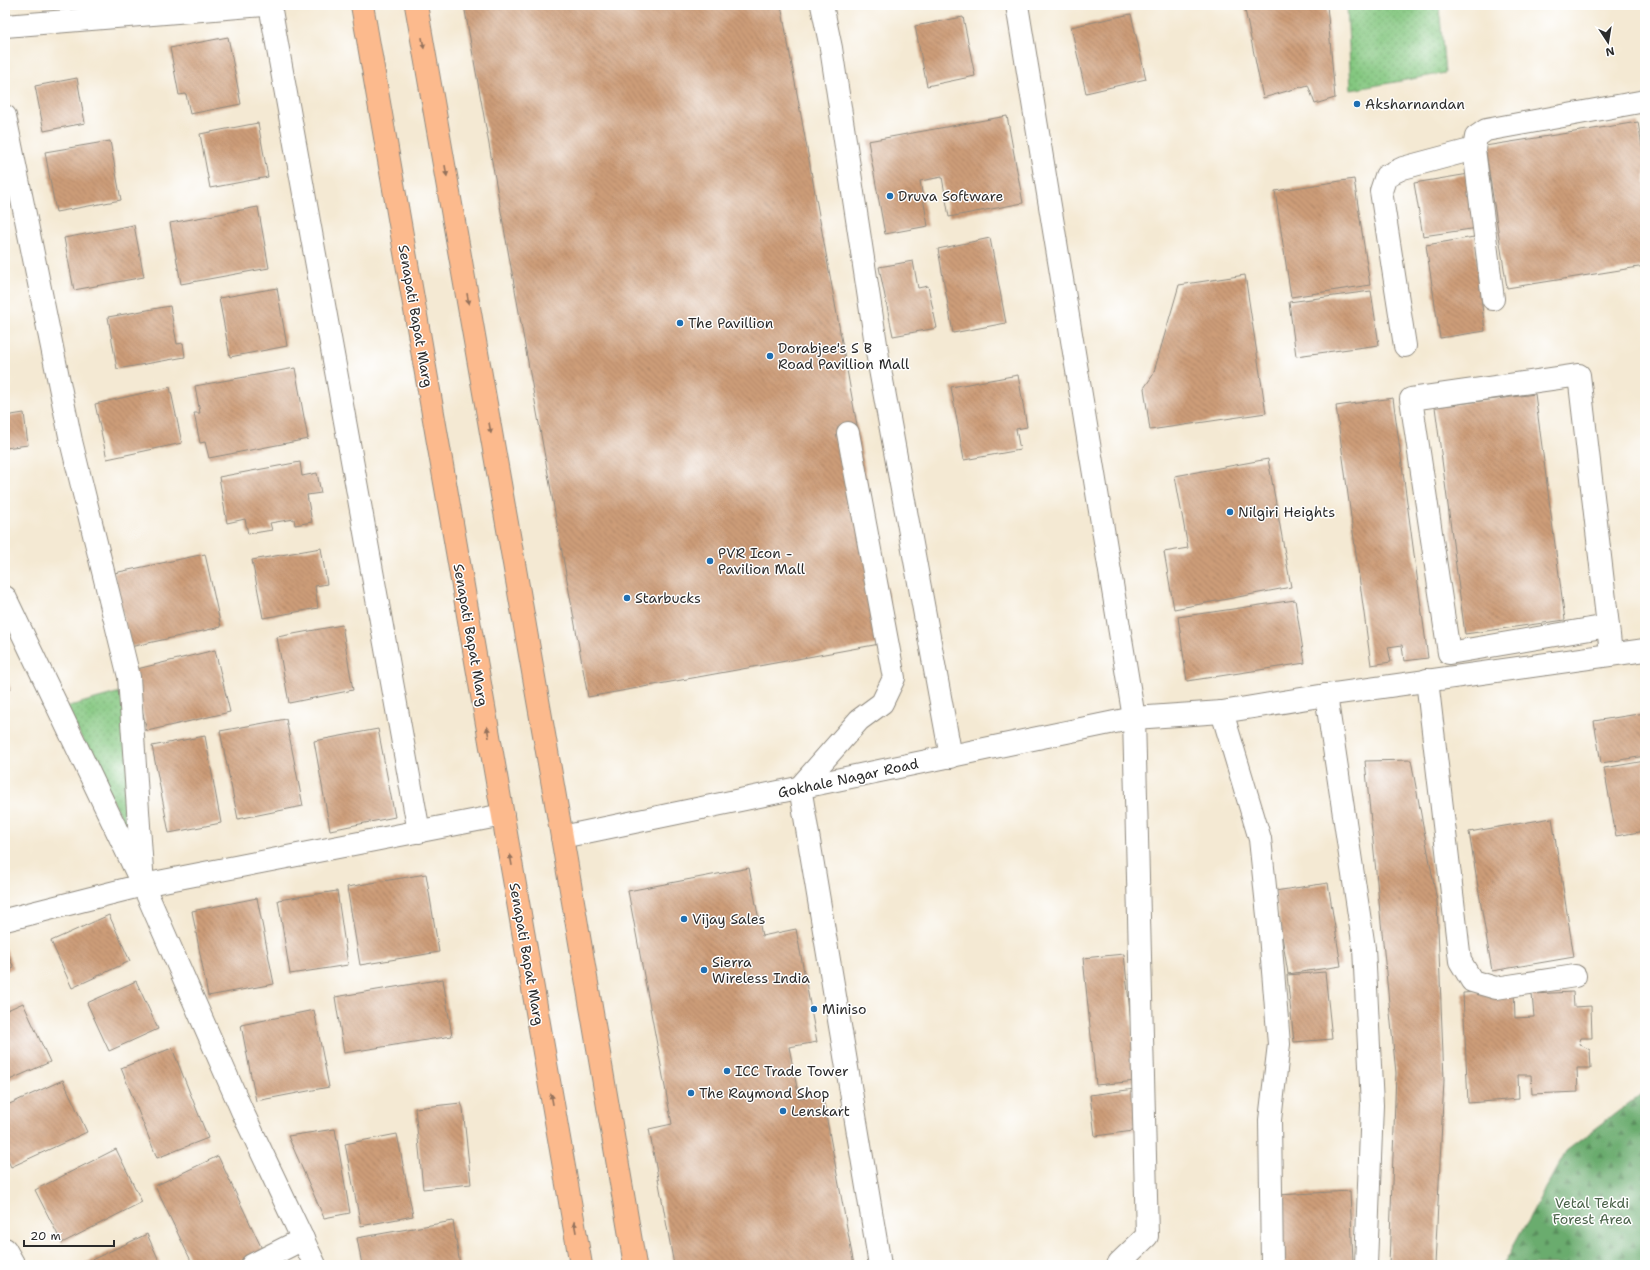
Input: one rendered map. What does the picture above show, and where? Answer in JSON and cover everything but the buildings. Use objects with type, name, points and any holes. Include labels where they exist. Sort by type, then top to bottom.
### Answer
[{"type":"main road","name":"Senapati Bapat Marg","points":[[362,5],[581,1265]]},
{"type":"main road","points":[[416,5],[562,837],[635,1265]]},
{"type":"street","points":[[5,26],[265,5]]},
{"type":"street","points":[[270,5],[419,832]]},
{"type":"street","points":[[822,5],[831,48],[879,364],[950,757]]},
{"type":"street","points":[[1017,5],[1134,718],[1147,1236],[1118,1265]]},
{"type":"street","points":[[1493,299],[1474,149],[1476,137],[1486,130],[1645,101]]},
{"type":"street","points":[[5,116],[71,441],[129,678],[143,885]]},
{"type":"street","points":[[1405,346],[1381,191],[1386,176],[1403,168],[1474,149]]},
{"type":"street","points":[[1608,626],[1449,653],[1411,399],[1579,375],[1608,626],[1611,654]]},
{"type":"street","points":[[848,433],[894,678],[882,703],[859,720],[800,788],[880,1265]]},
{"type":"street","points":[[5,597],[143,885],[240,1106],[315,1265]]},
{"type":"street","name":"Gokhale Nagar Road","points":[[562,837],[1134,718],[1222,712],[1427,680],[1645,650]]},
{"type":"street","points":[[1427,680],[1460,961],[1472,981],[1496,988],[1575,976]]},
{"type":"street","points":[[1326,695],[1364,948],[1372,1106],[1366,1265]]},
{"type":"street","points":[[1222,712],[1260,839],[1270,943],[1279,1044],[1270,1120],[1272,1265]]},
{"type":"street","points":[[5,920],[143,885],[503,816]]},
{"type":"street","points":[[252,1265],[303,1240]]},
{"type":"street","points":[[5,1249],[14,1265]]},
{"type":"green space","points":[[1347,5],[1439,5],[1445,73],[1351,90]]},
{"type":"green space","points":[[124,691],[134,843],[66,707]]},
{"type":"green space","name":"Vetal Tekdi Forest Area","points":[[1645,1091],[1645,1265],[1503,1265],[1566,1151]]},
{"type":"place","name":"Aksharnandan","points":[[1357,104]]},
{"type":"place","name":"Druva Software","points":[[890,196]]},
{"type":"place","name":"The Pavillion","points":[[680,323]]},
{"type":"place","name":"Dorabjee's S B Road Pavillion Mall","points":[[770,356]]},
{"type":"place","name":"Nilgiri Heights","points":[[1230,512]]},
{"type":"place","name":"PVR Icon - Pavilion Mall","points":[[710,561]]},
{"type":"place","name":"Starbucks","points":[[627,598]]},
{"type":"place","name":"Vijay Sales","points":[[684,919]]},
{"type":"place","name":"Sierra Wireless India","points":[[704,970]]},
{"type":"place","name":"Miniso","points":[[814,1009]]},
{"type":"place","name":"ICC Trade Tower","points":[[727,1071]]},
{"type":"place","name":"The Raymond Shop","points":[[691,1093]]},
{"type":"place","name":"Lenskart","points":[[783,1111]]}]
